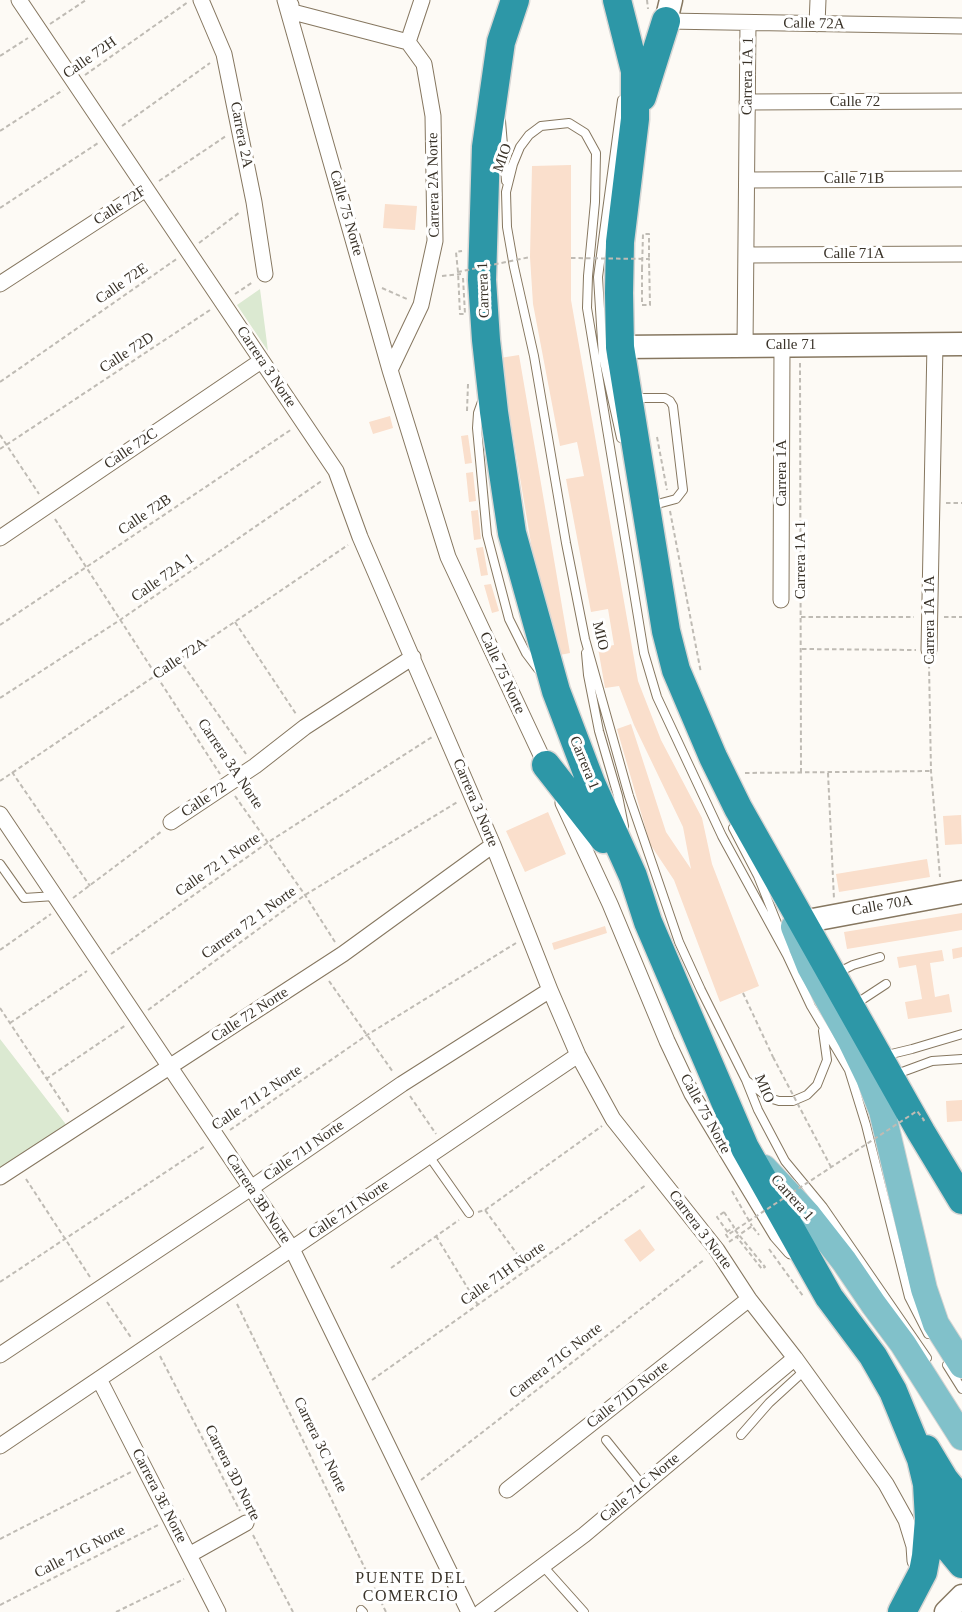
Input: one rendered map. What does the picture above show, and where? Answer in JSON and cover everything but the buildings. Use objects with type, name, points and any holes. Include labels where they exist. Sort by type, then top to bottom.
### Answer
[{"type":"highway","name":"Carrera 1","points":[[515,0],[501,42],[486,147],[482,271],[486,340],[480,379],[500,458],[512,533],[556,691],[591,783],[633,876],[648,922],[745,1148]]},
{"type":"highway","points":[[617,0],[635,71],[629,109],[621,242],[620,399],[630,453],[657,505],[666,631],[676,670],[715,772],[884,1067],[957,1187],[962,1223]]},
{"type":"highway","points":[[629,109],[668,11]]},
{"type":"highway","points":[[546,765],[633,876]]},
{"type":"highway","points":[[745,1148],[818,1299],[873,1356],[944,1479],[962,1501]]},
{"type":"highway","points":[[900,1406],[921,1459],[927,1484],[928,1524],[927,1547],[922,1572],[905,1608]]},
{"type":"highway","points":[[927,1484],[962,1529]]},
{"type":"highway","points":[[928,1524],[962,1564]]},
{"type":"main road","points":[[767,861],[810,967],[851,1041],[882,1112],[924,1289],[931,1332],[953,1363]]},
{"type":"main road","name":"Carrera 1","points":[[745,1148],[808,1215],[844,1260],[874,1305],[909,1341],[962,1437]]},
{"type":"street","name":"Carrera 3 Norte","points":[[19,0],[336,471],[360,537],[493,845],[578,1055],[613,1119],[658,1177],[723,1245],[749,1299],[795,1358],[886,1484],[906,1520],[914,1546],[915,1558],[905,1608]]},
{"type":"street","name":"Carrera 2A","points":[[201,0],[224,54],[254,202],[265,274]]},
{"type":"street","points":[[289,4],[408,42],[422,0]]},
{"type":"street","points":[[501,42],[504,0]]},
{"type":"street","points":[[817,24],[818,0]]},
{"type":"street","name":"Calle 75 Norte","points":[[289,4],[390,370],[448,556],[610,904],[667,1041],[692,1094],[818,1299]]},
{"type":"street","name":"Calle 72A","points":[[668,11],[748,23],[962,26]]},
{"type":"street","name":"Carrera 1A 1","points":[[745,346],[748,23]]},
{"type":"street","name":"Carrera 2A Norte","points":[[390,370],[421,305],[435,241],[433,116],[424,63],[408,42]]},
{"type":"street","name":"Calle 72","points":[[747,102],[962,101]]},
{"type":"street","name":"Calle 71B","points":[[747,180],[962,179]]},
{"type":"street","name":"Calle 72F","points":[[0,284],[146,189]]},
{"type":"street","name":"Calle 71A","points":[[746,255],[962,254]]},
{"type":"street","name":"Carrera 1A 1A","points":[[929,650],[935,344]]},
{"type":"street","name":"Calle 71","points":[[620,347],[962,344]]},
{"type":"street","name":"Carrera 1A","points":[[781,600],[791,345]]},
{"type":"street","name":"Calle 72C","points":[[0,538],[261,361]]},
{"type":"street","name":"Calle 72","points":[[171,822],[255,766],[305,727],[413,657]]},
{"type":"street","name":"Carrera 3B Norte","points":[[0,814],[292,1249],[469,1612]]},
{"type":"street","name":"Calle 72 Norte","points":[[0,1177],[321,969],[493,845]]},
{"type":"street","name":"Calle 70A","points":[[802,922],[951,894]]},
{"type":"street","name":"Calle 71J Norte","points":[[0,1355],[251,1188],[402,1084],[550,990]]},
{"type":"street","name":"Calle 71I Norte","points":[[0,1446],[578,1055]]},
{"type":"street","name":"Calle 71D Norte","points":[[507,1490],[749,1299]]},
{"type":"street","name":"Calle 71C Norte","points":[[481,1612],[584,1535],[795,1358]]},
{"type":"street","name":"Carrera 3E Norte","points":[[99,1379],[218,1612]]},
{"type":"street","points":[[189,1555],[246,1522]]},
{"type":"street","points":[[946,1612],[962,1596]]},
{"type":"lane","points":[[494,83],[504,136],[506,192]]},
{"type":"lane","points":[[629,109],[598,277],[603,357],[620,399],[665,398],[673,406],[683,490],[681,495],[657,505]]},
{"type":"lane","name":"MIO","points":[[931,1332],[909,1297],[866,1125],[849,1070],[821,1024],[707,805],[657,697],[644,653],[587,308],[595,202],[596,153],[585,133],[569,123],[541,126],[520,147],[513,164],[506,192],[507,226],[534,356],[585,639],[629,796],[679,942],[746,1080],[758,1110],[785,1161],[823,1207],[909,1341],[932,1366]]},
{"type":"lane","points":[[585,639],[588,675],[599,731],[618,796],[624,830]]},
{"type":"lane","points":[[728,818],[775,915],[801,984]]},
{"type":"lane","points":[[627,841],[633,876]]},
{"type":"lane","points":[[0,864],[24,897],[58,901]]},
{"type":"lane","points":[[833,975],[845,968],[880,957]]},
{"type":"lane","points":[[850,1007],[886,984]]},
{"type":"lane","points":[[746,1080],[769,1098],[779,1101],[793,1101],[807,1095],[817,1085],[827,1060],[821,1024]]},
{"type":"lane","points":[[884,1067],[962,1034]]},
{"type":"lane","points":[[884,1067],[962,1059]]},
{"type":"lane","points":[[429,1156],[469,1213]]},
{"type":"lane","points":[[953,1363],[962,1389]]},
{"type":"lane","points":[[741,1435],[769,1403],[804,1371]]},
{"type":"lane","points":[[606,1440],[643,1486]]},
{"type":"lane","points":[[542,1565],[584,1612]]},
{"type":"path","name":"Calle 72H","points":[[0,131],[190,0]]},
{"type":"path","name":"Calle 72F","points":[[146,189],[240,129]]},
{"type":"path","name":"Calle 72E","points":[[0,382],[188,251],[254,202]]},
{"type":"path","points":[[643,234],[649,234],[649,259],[650,305],[642,305],[643,234]]},
{"type":"path","points":[[462,260],[462,251],[456,252],[460,314],[465,314],[463,278]]},
{"type":"path","points":[[458,272],[530,257]]},
{"type":"path","points":[[571,258],[649,259]]},
{"type":"path","points":[[428,277],[470,273]]},
{"type":"path","name":"Calle 72D","points":[[0,449],[265,274]]},
{"type":"path","points":[[366,286],[373,284],[415,302]]},
{"type":"path","name":"Carrera 1A 1","points":[[791,345],[802,649],[801,774]]},
{"type":"path","points":[[466,415],[480,379]]},
{"type":"path","name":"Calle 72B","points":[[0,625],[302,422]]},
{"type":"path","points":[[657,432],[657,505],[690,620],[702,678]]},
{"type":"path","name":"Carrera 3A Norte","points":[[0,435],[227,785],[305,895],[343,954]]},
{"type":"path","name":"Calle 72A 1","points":[[0,698],[120,620],[336,471]]},
{"type":"path","name":"Calle 72A","points":[[0,781],[360,537]]},
{"type":"path","points":[[801,617],[962,617]]},
{"type":"path","points":[[235,622],[305,727]]},
{"type":"path","points":[[802,649],[929,650]]},
{"type":"path","name":"Carrera 1A 1A","points":[[929,650],[931,771],[951,894]]},
{"type":"path","points":[[179,660],[255,766]]},
{"type":"path","name":"Calle 72 1 Norte","points":[[10,1023],[99,963],[267,843],[443,729]]},
{"type":"path","points":[[715,772],[801,774],[931,771]]},
{"type":"path","points":[[12,772],[90,886]]},
{"type":"path","points":[[828,773],[835,915]]},
{"type":"path","name":"Carrera 72 1 Norte","points":[[46,1079],[137,1018],[305,895],[470,795]]},
{"type":"path","name":"Calle 72","points":[[0,950],[58,901],[90,886],[171,822]]},
{"type":"path","name":"Calle 71I 2 Norte","points":[[0,1282],[367,1035],[529,935]]},
{"type":"path","points":[[321,969],[444,1146]]},
{"type":"path","points":[[743,993],[773,1057],[831,1167]]},
{"type":"path","points":[[0,1008],[78,1126]]},
{"type":"path","points":[[723,1245],[725,1233],[734,1227],[724,1212],[717,1217],[729,1234],[917,1110],[924,1120],[922,1121]]},
{"type":"path","points":[[391,1269],[469,1213],[485,1210],[613,1119]]},
{"type":"path","points":[[17,1166],[140,1352]]},
{"type":"path","name":"Calle 71H Norte","points":[[360,1389],[658,1177]]},
{"type":"path","points":[[485,1210],[528,1269]]},
{"type":"path","points":[[735,1230],[765,1267],[762,1269],[736,1236],[752,1226],[818,1299]]},
{"type":"path","points":[[436,1236],[478,1305]]},
{"type":"path","name":"Carrera 71G Norte","points":[[409,1489],[736,1236]]},
{"type":"path","name":"Carrera 3C Norte","points":[[230,1290],[386,1612]]},
{"type":"path","name":"Carrera 3D Norte","points":[[153,1343],[292,1612]]},
{"type":"path","points":[[0,1539],[144,1466]]},
{"type":"path","name":"Calle 71G Norte","points":[[0,1605],[170,1518]]},
{"type":"path","points":[[116,1612],[198,1572]]},
{"type":"green space","points":[[260,289],[268,351],[237,305]]},
{"type":"green space","points":[[0,1039],[68,1127],[0,1171]]},
{"type":"district","name":"PUENTE DEL COMERCIO","points":[[411,1588]]}]
